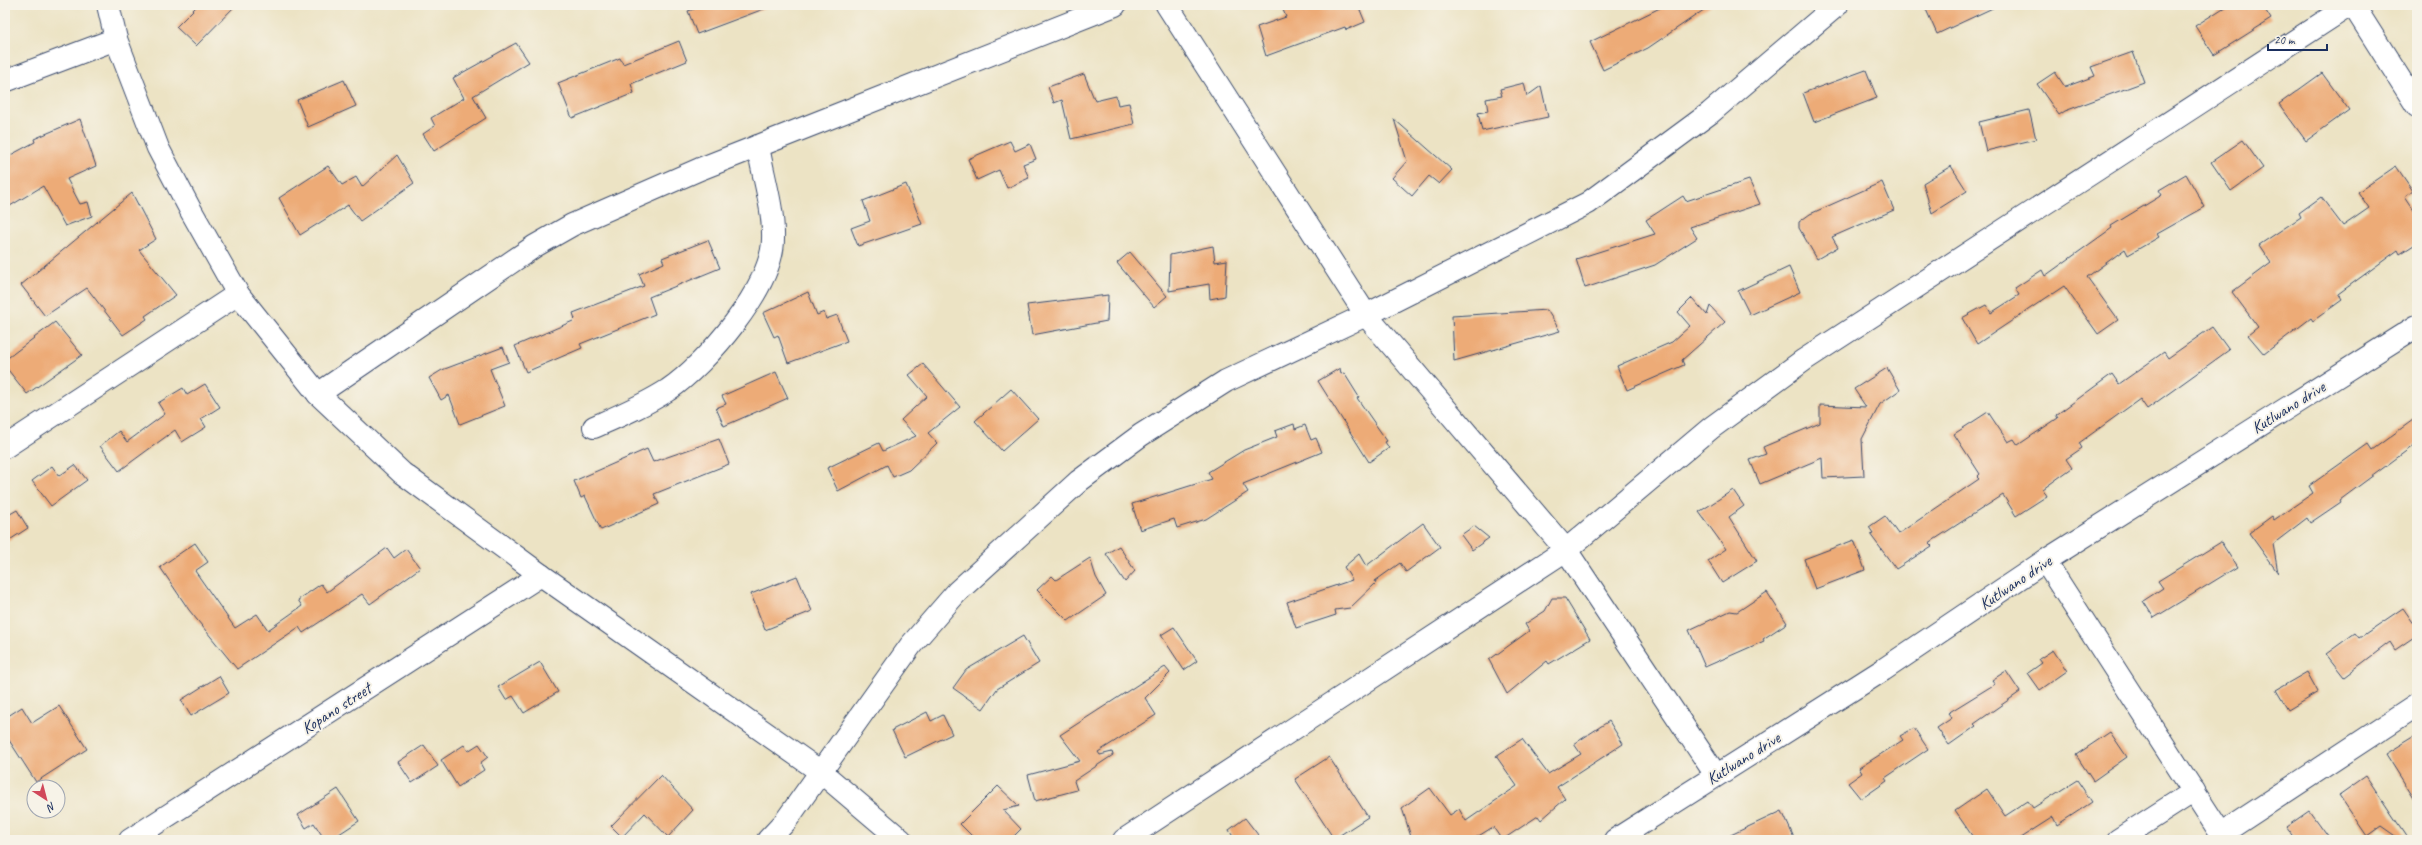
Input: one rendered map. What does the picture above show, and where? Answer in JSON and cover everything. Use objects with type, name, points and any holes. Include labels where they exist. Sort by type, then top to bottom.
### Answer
[{"type":"street","points":[[108,5],[116,39],[158,148],[238,294],[318,394],[402,473],[541,575],[821,772],[901,840]]},
{"type":"street","points":[[318,394],[535,246],[572,225],[700,169],[1115,5]]},
{"type":"street","points":[[1168,5],[1366,315],[1566,550],[1716,775]]},
{"type":"street","points":[[768,840],[785,822],[911,645],[957,592],[1079,481],[1142,434],[1226,381],[1366,315],[1588,203],[1710,113],[1837,5]]},
{"type":"street","points":[[1124,840],[1566,550],[1711,428],[1804,360],[2351,5],[2417,106]]},
{"type":"street","points":[[5,80],[116,39]]},
{"type":"street","points":[[594,427],[631,410],[668,390],[695,367],[733,324],[754,295],[770,262],[773,240],[758,146]]},
{"type":"street","points":[[5,447],[238,294]]},
{"type":"street","name":"Kutlwano drive","points":[[1615,840],[1882,670],[2045,561],[2417,326]]},
{"type":"street","points":[[2045,561],[2223,837],[2417,705]]},
{"type":"street","name":"Kopano street","points":[[130,840],[541,575]]},
{"type":"street","points":[[2118,840],[2194,791]]},
{"type":"building","points":[[198,5],[236,5],[196,46],[176,27]]},
{"type":"building","points":[[706,5],[769,5],[769,7],[697,34],[688,11]]},
{"type":"building","points":[[1281,5],[1358,5],[1365,22],[1346,30],[1345,27],[1266,56],[1257,27],[1286,17]]},
{"type":"building","points":[[1666,5],[1711,5],[1648,48],[1603,70],[1590,42]]},
{"type":"building","points":[[1924,5],[1999,5],[1937,34]]},
{"type":"building","points":[[2228,5],[2262,5],[2271,19],[2214,55],[2195,26]]},
{"type":"building","points":[[679,41],[687,61],[631,84],[634,93],[572,118],[558,83],[620,58],[623,64]]},
{"type":"building","points":[[516,43],[529,62],[473,96],[486,118],[434,151],[423,134],[435,126],[431,118],[464,98],[453,78]]},
{"type":"building","points":[[2133,52],[2144,82],[2065,111],[2059,115],[2037,84],[2055,72],[2065,87],[2095,76],[2091,67]]},
{"type":"building","points":[[1866,70],[1877,98],[1814,122],[1803,93]]},
{"type":"building","points":[[2322,73],[2349,110],[2306,141],[2279,104]]},
{"type":"building","points":[[1084,74],[1095,101],[1116,96],[1118,105],[1129,103],[1134,124],[1071,139],[1062,100],[1054,103],[1048,87]]},
{"type":"building","points":[[344,80],[356,106],[308,127],[297,100]]},
{"type":"building","points":[[1524,83],[1527,96],[1541,86],[1548,117],[1482,131],[1478,113],[1488,111],[1486,99],[1502,96],[1500,89]]},
{"type":"building","points":[[2029,110],[2036,139],[1986,151],[1979,122]]},
{"type":"building","points":[[80,119],[96,166],[67,179],[80,204],[88,202],[92,216],[65,226],[43,186],[5,209],[5,158],[35,142],[34,139]]},
{"type":"building","points":[[1394,119],[1452,170],[1439,184],[1429,176],[1412,196],[1392,178],[1407,161]]},
{"type":"building","points":[[2243,140],[2263,168],[2231,191],[2211,162]]},
{"type":"building","points":[[1010,141],[1015,151],[1030,144],[1036,159],[1023,164],[1029,178],[1007,188],[999,170],[977,180],[968,159]]},
{"type":"building","points":[[397,155],[414,183],[360,221],[348,205],[300,235],[279,198],[328,166],[342,185],[356,177],[362,187]]},
{"type":"building","points":[[1951,166],[1967,191],[1932,213],[1923,183]]},
{"type":"building","points":[[2396,166],[2413,191],[2405,197],[2417,215],[2417,243],[2400,254],[2398,250],[2338,294],[2342,300],[2313,321],[2311,318],[2264,354],[2248,335],[2258,327],[2232,292],[2271,263],[2259,245],[2301,217],[2299,213],[2321,197],[2343,226],[2369,208],[2358,192]]},
{"type":"building","points":[[2186,174],[2205,207],[2157,234],[2159,237],[2128,255],[2125,249],[2087,277],[2118,320],[2098,334],[2064,286],[1977,344],[1962,318],[1986,305],[1991,313],[2019,295],[2015,288],[2042,270],[2045,276],[2112,228],[2111,226],[2162,195],[2159,190]]},
{"type":"building","points":[[1749,180],[1760,204],[1690,227],[1697,238],[1655,265],[1585,288],[1576,259],[1655,234],[1646,220],[1683,196],[1686,201]]},
{"type":"building","points":[[1882,182],[1894,210],[1832,237],[1838,247],[1817,259],[1799,228],[1799,222],[1810,214]]},
{"type":"building","points":[[906,184],[922,224],[858,246],[851,228],[870,221],[863,201]]},
{"type":"building","points":[[132,193],[156,239],[139,250],[176,295],[145,316],[147,319],[123,335],[87,288],[45,316],[21,285]]},
{"type":"building","points":[[708,240],[720,268],[649,297],[655,314],[580,344],[582,348],[526,372],[515,346],[573,321],[575,319],[573,313],[644,286],[639,274],[664,263],[662,258]]},
{"type":"building","points":[[1213,246],[1215,262],[1227,260],[1225,296],[1210,299],[1209,284],[1169,291],[1170,255]]},
{"type":"building","points":[[1130,252],[1167,296],[1154,307],[1117,263]]},
{"type":"building","points":[[1789,267],[1800,292],[1750,315],[1738,291]]},
{"type":"building","points":[[808,292],[817,315],[824,312],[826,319],[837,315],[847,341],[788,363],[778,335],[774,337],[763,313]]},
{"type":"building","points":[[1108,295],[1107,321],[1032,335],[1027,305]]},
{"type":"building","points":[[1692,298],[1707,315],[1710,306],[1725,322],[1682,360],[1684,365],[1627,390],[1617,366],[1672,342],[1690,326],[1678,312]]},
{"type":"building","points":[[1547,310],[1560,331],[1454,361],[1452,316]]},
{"type":"building","points":[[55,322],[82,355],[27,394],[5,366],[5,360]]},
{"type":"building","points":[[2212,327],[2229,350],[2147,409],[2140,399],[2079,443],[2082,448],[2066,459],[2072,468],[2043,489],[2047,496],[2016,516],[2003,495],[1929,543],[1932,546],[1896,569],[1870,534],[1873,533],[1869,527],[1885,516],[1898,534],[1979,479],[1977,477],[1980,474],[1954,434],[1988,412],[2008,442],[2014,439],[2018,445],[2058,418],[2056,415],[2112,374],[2119,384],[2164,352],[2168,358]]},
{"type":"building","points":[[503,347],[509,362],[490,369],[505,406],[460,424],[449,395],[441,400],[429,378],[442,370]]},
{"type":"building","points":[[923,364],[960,407],[928,433],[937,443],[909,470],[893,477],[887,465],[838,491],[827,468],[879,443],[883,451],[916,436],[901,420],[927,396],[909,375]]},
{"type":"building","points":[[1340,368],[1341,374],[1344,373],[1359,397],[1357,398],[1387,441],[1385,442],[1389,448],[1369,462],[1318,381]]},
{"type":"building","points":[[1887,368],[1900,390],[1880,404],[1862,439],[1864,476],[1823,478],[1822,458],[1760,484],[1750,460],[1766,454],[1763,447],[1820,423],[1820,405],[1866,407],[1854,389]]},
{"type":"building","points":[[776,372],[788,398],[724,426],[716,408],[726,404],[722,396]]},
{"type":"building","points":[[205,384],[220,407],[201,419],[206,427],[182,442],[175,430],[119,471],[100,446],[119,431],[127,442],[165,414],[158,403],[183,388],[187,395]]},
{"type":"building","points":[[1011,389],[1038,419],[1002,451],[975,421]]},
{"type":"building","points":[[2417,417],[2417,443],[2340,500],[2341,502],[2310,523],[2307,518],[2273,544],[2278,573],[2249,533],[2272,516],[2274,520],[2313,493],[2309,486],[2368,444],[2372,450]]},
{"type":"building","points":[[1294,424],[1295,429],[1305,425],[1311,440],[1316,438],[1322,452],[1243,484],[1248,492],[1206,519],[1177,528],[1174,519],[1140,530],[1132,504],[1212,479],[1208,472],[1244,450],[1277,437],[1275,431]]},
{"type":"building","points":[[719,439],[729,464],[654,494],[659,504],[601,530],[585,496],[581,498],[574,481],[647,449],[653,462]]},
{"type":"building","points":[[75,465],[87,480],[51,506],[32,481],[52,466],[59,476]]},
{"type":"building","points":[[1733,490],[1744,506],[1729,517],[1757,561],[1722,583],[1708,561],[1726,549],[1699,512]]},
{"type":"building","points":[[17,510],[28,528],[5,543],[5,517]]},
{"type":"building","points":[[1423,523],[1440,547],[1406,572],[1400,563],[1375,581],[1376,583],[1350,608],[1335,610],[1336,615],[1296,628],[1287,602],[1352,580],[1344,567],[1359,554],[1366,566]]},
{"type":"building","points":[[1474,526],[1489,538],[1472,550],[1461,535]]},
{"type":"building","points":[[1854,540],[1865,570],[1815,589],[1804,559]]},
{"type":"building","points":[[2221,542],[2237,567],[2154,618],[2143,601],[2163,588],[2158,581]]},
{"type":"building","points":[[195,543],[208,562],[195,571],[235,628],[257,614],[268,630],[302,606],[298,600],[321,584],[327,592],[387,548],[394,558],[406,549],[420,568],[370,604],[362,594],[303,633],[299,627],[237,669],[189,610],[160,567]]},
{"type":"building","points":[[1119,546],[1135,571],[1125,582],[1106,554]]},
{"type":"building","points":[[1090,558],[1096,577],[1106,595],[1068,621],[1037,590],[1052,576],[1056,580]]},
{"type":"building","points":[[797,576],[812,611],[765,630],[751,594]]},
{"type":"building","points":[[1767,592],[1787,623],[1763,639],[1764,641],[1705,667],[1689,630],[1730,611],[1737,612]]},
{"type":"building","points":[[1552,598],[1565,598],[1590,639],[1549,664],[1547,661],[1507,694],[1489,660],[1529,631],[1525,624],[1545,611]]},
{"type":"building","points":[[2403,608],[2417,628],[2417,635],[2395,650],[2390,642],[2344,677],[2326,654],[2355,633],[2359,638]]},
{"type":"building","points":[[1174,627],[1197,661],[1184,670],[1161,635]]},
{"type":"building","points":[[1023,636],[1039,663],[997,689],[983,709],[953,688],[966,670]]},
{"type":"building","points":[[2053,650],[2067,671],[2040,690],[2028,673],[2042,663],[2039,659]]},
{"type":"building","points":[[540,662],[558,692],[524,713],[513,696],[506,700],[498,687]]},
{"type":"building","points":[[1165,667],[1170,673],[1145,698],[1156,715],[1098,752],[1100,755],[1112,752],[1113,755],[1074,781],[1077,790],[1035,801],[1028,775],[1080,761],[1060,735]]},
{"type":"building","points":[[2006,671],[2020,692],[1974,724],[1976,726],[1949,745],[1937,728],[1952,718],[1948,713],[1995,684],[1992,680]]},
{"type":"building","points":[[2307,672],[2318,692],[2288,710],[2276,690]]},
{"type":"building","points":[[219,676],[229,693],[191,716],[181,700]]},
{"type":"building","points":[[59,706],[87,749],[41,779],[34,779],[5,734],[5,718],[22,707],[32,723]]},
{"type":"building","points":[[927,712],[931,721],[943,715],[952,734],[905,757],[892,730]]},
{"type":"building","points":[[1609,721],[1623,744],[1557,787],[1565,799],[1541,820],[1538,816],[1502,840],[1493,827],[1472,840],[1412,840],[1402,808],[1430,788],[1450,815],[1459,809],[1466,821],[1517,786],[1496,756],[1522,739],[1548,774],[1581,754],[1574,744]]},
{"type":"building","points":[[1914,728],[1928,749],[1885,778],[1887,781],[1861,799],[1848,783],[1862,773],[1859,768],[1903,740],[1900,736]]},
{"type":"building","points":[[2110,732],[2127,757],[2093,781],[2076,755]]},
{"type":"building","points":[[2417,735],[2417,803],[2386,754]]},
{"type":"building","points":[[479,744],[488,757],[480,763],[484,770],[458,787],[441,760],[464,745],[468,751]]},
{"type":"building","points":[[424,745],[438,766],[412,783],[398,762]]},
{"type":"building","points":[[1329,757],[1368,817],[1334,839],[1295,779]]},
{"type":"building","points":[[661,775],[693,810],[668,837],[645,813],[622,837],[611,826]]},
{"type":"building","points":[[2366,776],[2409,840],[2401,840],[2381,826],[2367,836],[2339,795]]},
{"type":"building","points":[[2077,780],[2092,802],[2057,825],[2053,817],[2017,840],[1975,840],[1955,811],[1987,789],[2005,816],[2028,801],[2033,808]]},
{"type":"building","points":[[998,786],[1019,806],[1003,810],[1021,829],[1010,840],[976,840],[960,824]]},
{"type":"building","points":[[338,789],[359,821],[330,840],[325,840],[314,823],[306,828],[298,815]]},
{"type":"building","points":[[1782,811],[1795,840],[1720,840]]},
{"type":"building","points":[[2309,811],[2330,840],[2296,840],[2286,827]]},
{"type":"building","points":[[1245,818],[1262,840],[1235,840],[1229,830]]}]
